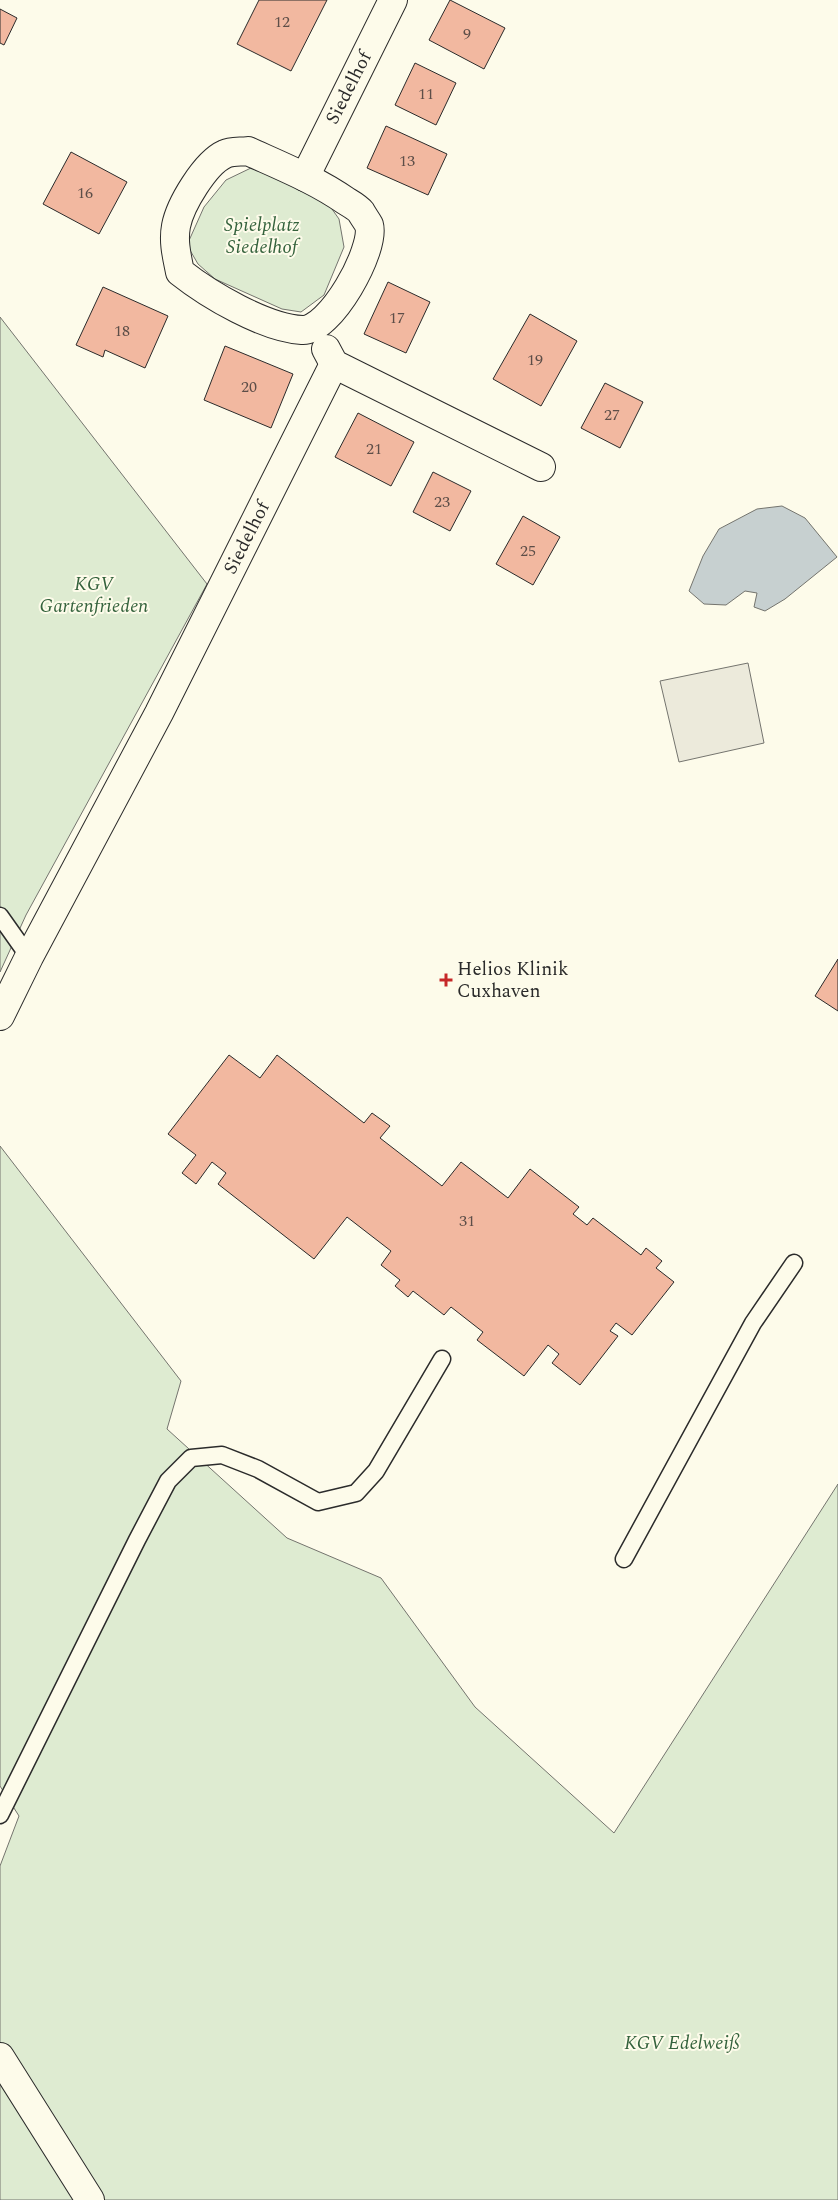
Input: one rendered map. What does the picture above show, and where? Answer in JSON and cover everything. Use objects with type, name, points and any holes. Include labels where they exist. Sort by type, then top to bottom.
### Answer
[{"type":"street","name":"Siedelhof","points":[[305,177],[394,0]]},
{"type":"street","points":[[248,151],[305,177],[332,191],[360,210],[369,226],[365,254],[344,295],[332,313],[314,329],[302,330],[256,318],[201,289],[180,272],[175,245],[176,225],[191,192],[208,167],[225,154],[248,151]]},
{"type":"street","points":[[314,329],[334,364],[541,467]]},
{"type":"street","name":"Siedelhof","points":[[0,1016],[29,957],[159,713],[334,364]]},
{"type":"street","points":[[0,2057],[90,2200]]},
{"type":"lane","points":[[0,916],[29,957]]},
{"type":"lane","points":[[624,1559],[753,1323],[794,1263]]},
{"type":"lane","points":[[0,1815],[136,1540],[168,1481],[191,1458],[222,1455],[258,1469],[318,1502],[356,1493],[376,1472],[442,1359]]},
{"type":"green space","name":"Spielplatz Siedelhof","points":[[253,167],[327,202],[339,219],[344,247],[324,295],[301,312],[282,309],[215,279],[198,264],[187,245],[204,207],[226,180]]},
{"type":"green space","name":"KGV Gartenfrieden","points":[[0,317],[207,584],[26,915],[0,972]]},
{"type":"green space","name":"KGV Edelweiß","points":[[0,1146],[181,1381],[167,1429],[287,1538],[381,1578],[475,1707],[614,1833],[838,1484],[838,2200],[0,2200],[0,1866],[19,1816],[0,1786]]},
{"type":"shaded area","points":[[782,506],[805,518],[837,557],[785,599],[765,611],[754,607],[757,593],[745,591],[726,605],[704,604],[689,591],[703,556],[719,529],[757,509]]},
{"type":"shaded area","points":[[748,663],[764,743],[679,762],[660,681]]},
{"type":"building","points":[[259,0],[327,0],[291,71],[237,44]]},
{"type":"building","points":[[450,0],[505,28],[484,69],[429,40]]},
{"type":"building","points":[[0,9],[17,18],[4,45],[0,43]]},
{"type":"building","points":[[415,63],[456,83],[436,125],[395,105]]},
{"type":"building","points":[[386,126],[447,154],[428,195],[367,168]]},
{"type":"building","points":[[71,152],[127,182],[99,234],[43,204]]},
{"type":"building","points":[[388,282],[430,302],[406,353],[364,334]]},
{"type":"building","points":[[103,287],[168,316],[145,368],[105,350],[103,357],[76,345]]},
{"type":"building","points":[[530,314],[577,341],[541,406],[493,379]]},
{"type":"building","points":[[225,346],[293,374],[271,428],[204,400]]},
{"type":"building","points":[[605,383],[643,402],[620,448],[581,428]]},
{"type":"building","points":[[358,413],[414,442],[391,486],[335,457]]},
{"type":"building","points":[[433,472],[471,491],[450,531],[413,512]]},
{"type":"building","points":[[523,516],[560,537],[533,585],[496,564]]},
{"type":"building","points":[[838,959],[838,1011],[815,996]]},
{"type":"building","points":[[229,1055],[260,1078],[277,1055],[364,1123],[372,1113],[390,1126],[380,1138],[442,1186],[461,1162],[508,1198],[530,1169],[579,1207],[573,1214],[587,1225],[593,1218],[641,1255],[646,1248],[662,1261],[656,1268],[674,1282],[632,1335],[616,1323],[610,1331],[618,1336],[580,1385],[552,1363],[559,1354],[548,1345],[524,1376],[477,1340],[483,1332],[451,1307],[444,1315],[413,1291],[408,1297],[395,1286],[400,1280],[381,1265],[391,1251],[347,1217],[314,1259],[218,1184],[226,1173],[212,1162],[196,1184],[182,1173],[196,1155],[168,1134]]},
{"type":"place","name":"Helios Klinik Cuxhaven","points":[[446,980]]}]
